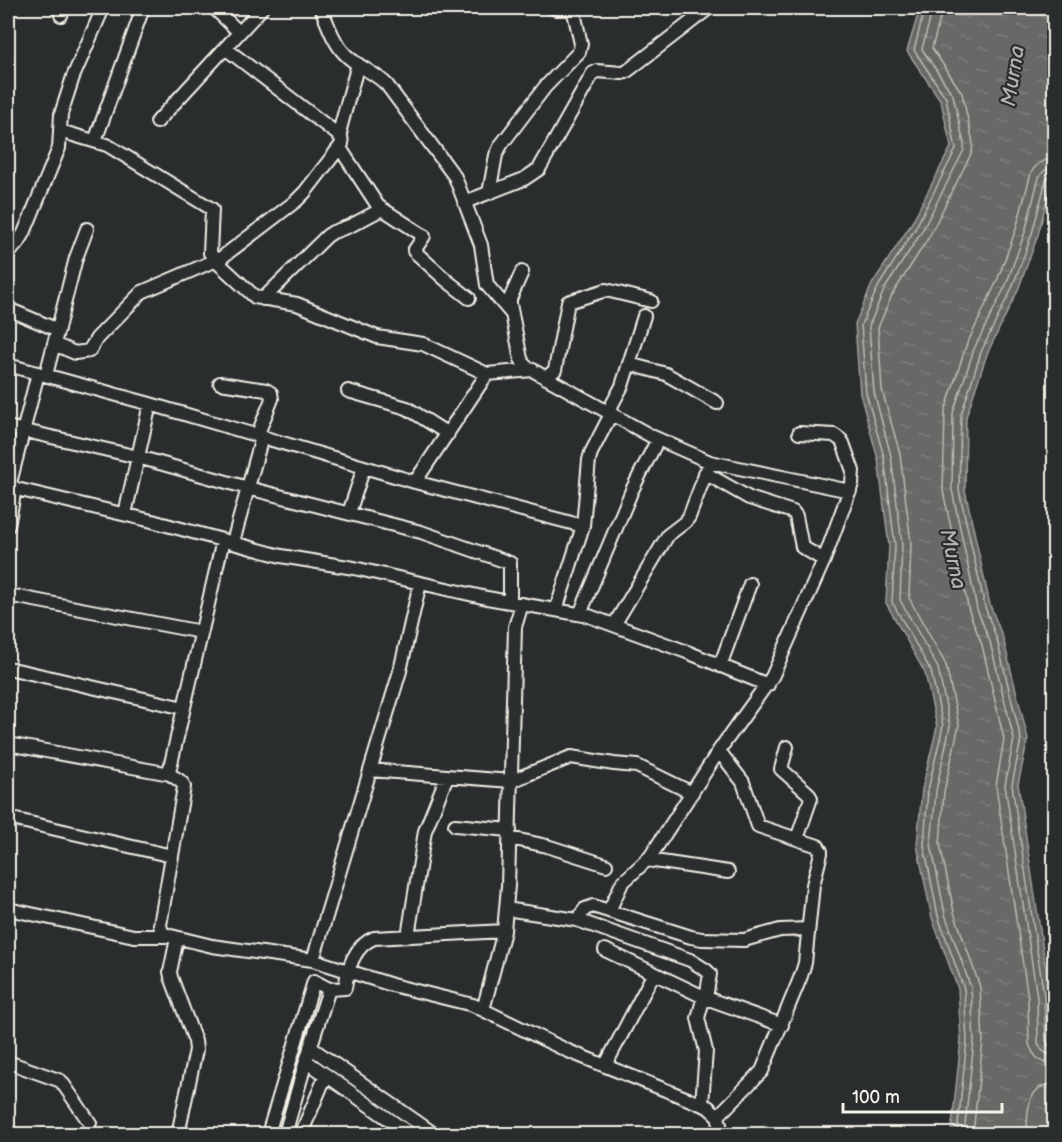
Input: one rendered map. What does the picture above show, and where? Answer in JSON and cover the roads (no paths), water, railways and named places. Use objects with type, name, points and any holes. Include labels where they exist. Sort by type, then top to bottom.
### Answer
[{"type":"street","points":[[8,254],[24,233],[59,148],[62,110],[73,77],[103,8]]},
{"type":"street","points":[[95,141],[143,8]]},
{"type":"street","points":[[214,8],[239,32]]},
{"type":"street","points":[[157,122],[262,8]]},
{"type":"street","points":[[321,8],[341,50],[387,85],[452,172],[482,248],[485,281],[511,313]]},
{"type":"street","points":[[489,193],[496,155],[501,145],[545,87],[579,52],[581,44],[573,8],[553,8]]},
{"type":"street","points":[[465,202],[524,179],[539,169],[593,73],[597,71],[626,72],[709,8]]},
{"type":"street","points":[[225,48],[341,143],[373,200],[382,209],[424,236],[414,250],[469,298]]},
{"type":"street","points":[[54,344],[75,352],[89,351],[97,338],[142,292],[225,256],[296,201],[341,143],[340,129],[358,64]]},
{"type":"street","points":[[60,131],[107,145],[212,209],[210,253],[250,294],[263,299],[301,306],[377,337],[423,344],[487,375],[533,370]]},
{"type":"street","points":[[263,299],[327,236],[382,209]]},
{"type":"street","points":[[8,526],[11,487],[23,430],[54,344],[78,253],[87,229]]},
{"type":"street","points":[[522,272],[510,299],[521,358],[525,366],[708,468],[749,498],[793,512],[796,516],[802,547],[824,560]]},
{"type":"street","points":[[546,378],[555,370],[568,302],[606,290],[651,301]]},
{"type":"street","points":[[8,309],[58,330]]},
{"type":"street","points":[[556,610],[583,526],[591,453],[620,391],[644,316]]},
{"type":"street","points":[[629,364],[666,374],[717,403]]},
{"type":"street","points":[[8,365],[415,482],[583,526]]},
{"type":"street","points":[[415,482],[487,375]]},
{"type":"street","points":[[170,774],[201,632],[228,541],[248,488],[259,436],[272,399],[271,393],[266,390],[220,383]]},
{"type":"street","points":[[348,391],[411,410],[448,434]]},
{"type":"street","points":[[125,514],[150,404]]},
{"type":"street","points":[[8,427],[138,456],[248,488],[421,532],[510,563],[516,603],[508,886],[504,932],[483,1010]]},
{"type":"street","points":[[609,911],[622,883],[648,860],[719,751],[768,685],[824,560],[849,491],[853,477],[852,471],[841,440],[834,435],[799,433]]},
{"type":"street","points":[[580,614],[632,490],[658,439]]},
{"type":"street","points":[[349,513],[364,467]]},
{"type":"street","points":[[708,468],[849,491]]},
{"type":"street","points":[[614,625],[668,535],[689,517],[708,468]]},
{"type":"street","points":[[11,487],[125,514],[281,556],[354,568],[516,603],[589,616],[768,685]]},
{"type":"street","points":[[314,960],[400,671],[420,583]]},
{"type":"street","points":[[720,666],[750,584]]},
{"type":"street","points":[[8,595],[201,632]]},
{"type":"street","points":[[8,668],[184,708]]},
{"type":"street","points":[[8,744],[170,774],[182,782],[184,787],[160,925],[163,933],[212,946],[314,960],[392,985],[473,1005],[568,1052],[702,1104],[718,1116],[722,1134]]},
{"type":"street","points":[[787,747],[782,772],[811,798],[797,839]]},
{"type":"street","points":[[718,1116],[762,1071],[782,1025],[803,969],[813,885],[821,850],[818,846],[758,826],[743,782],[719,751]]},
{"type":"street","points":[[370,770],[511,781],[572,757],[641,767],[692,793]]},
{"type":"street","points":[[408,936],[425,831],[447,776]]},
{"type":"street","points":[[8,818],[172,856]]},
{"type":"street","points":[[455,825],[510,834],[606,865]]},
{"type":"street","points":[[648,860],[728,872]]},
{"type":"street","points":[[578,920],[587,907],[593,906],[702,939],[744,940],[780,930],[808,929]]},
{"type":"street","points":[[8,909],[134,936],[174,937]]},
{"type":"street","points":[[506,909],[578,920],[695,962],[706,970],[710,974],[698,1018],[706,1051],[702,1104]]},
{"type":"street","points":[[268,1134],[314,981],[329,989],[345,988],[348,971],[357,951],[374,938],[504,932]]},
{"type":"street","points":[[174,937],[170,975],[195,1041],[196,1050],[178,1134]]},
{"type":"street","points":[[605,950],[705,997],[782,1025]]},
{"type":"street","points":[[605,1066],[654,973]]},
{"type":"street","points":[[285,1134],[329,989]]},
{"type":"street","points":[[310,1047],[434,1134]]},
{"type":"street","points":[[306,1061],[410,1134]]},
{"type":"street","points":[[8,1062],[61,1081],[90,1123]]},
{"type":"street","points":[[301,1134],[326,1075]]},
{"type":"water","name":"Murna","points":[[920,8],[1054,8],[1054,171],[1038,235],[1018,290],[987,354],[966,417],[965,490],[990,605],[1003,638],[1028,739],[1018,784],[1050,996],[1053,1090],[1049,1134],[951,1134],[961,1040],[958,989],[932,918],[917,845],[922,789],[937,727],[925,673],[886,603],[889,546],[878,459],[860,394],[855,324],[872,284],[910,226],[951,147],[941,101],[907,51]]}]
